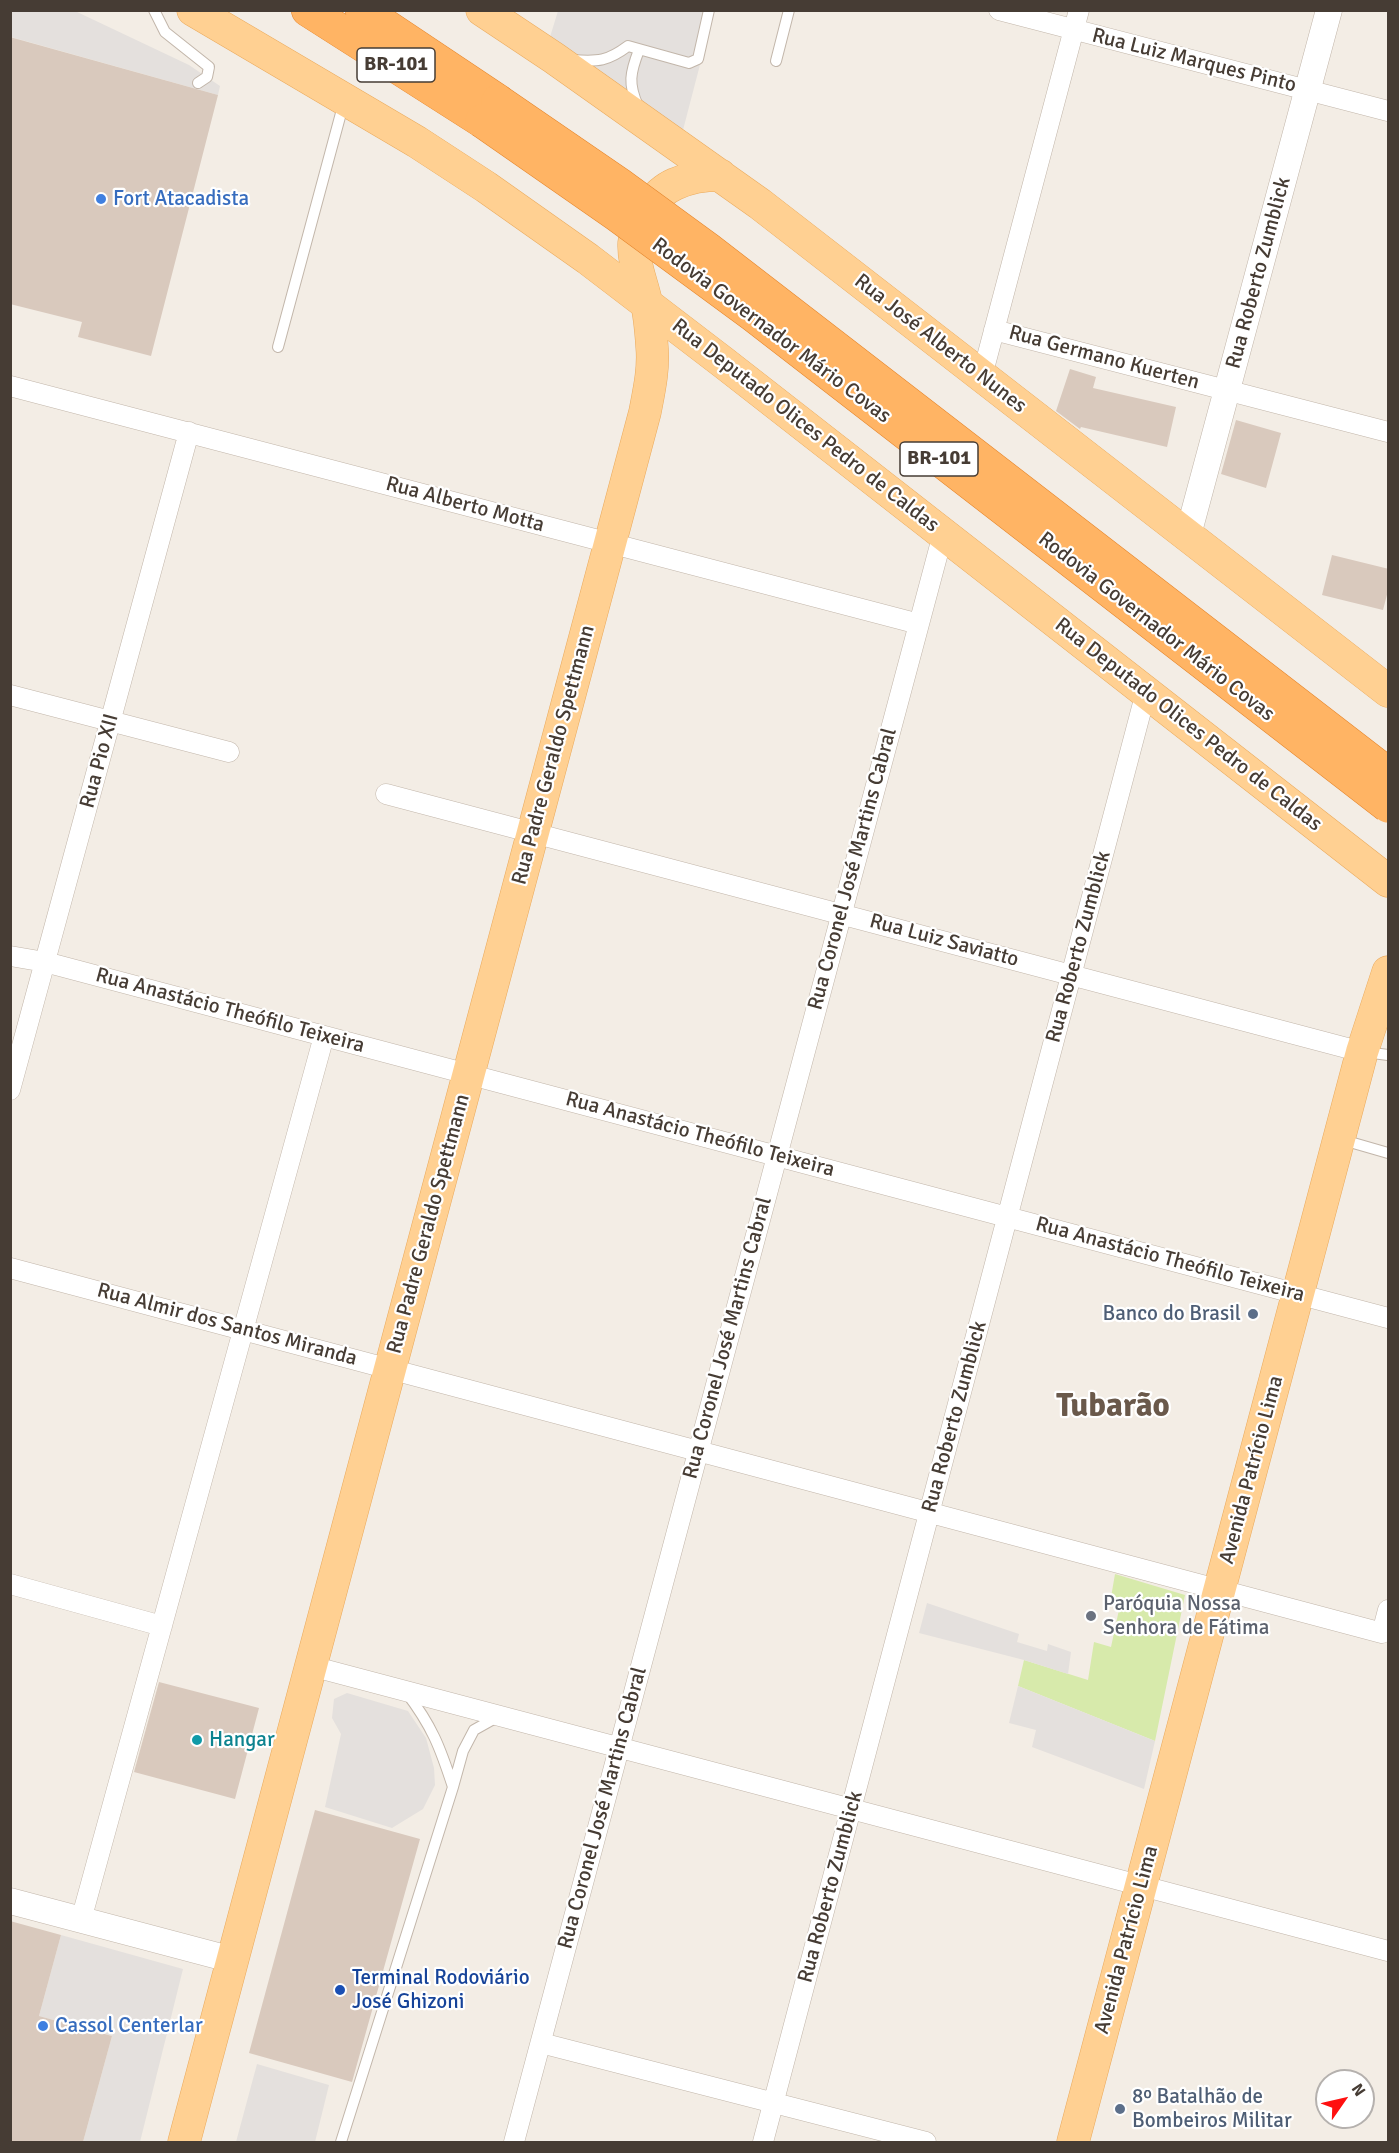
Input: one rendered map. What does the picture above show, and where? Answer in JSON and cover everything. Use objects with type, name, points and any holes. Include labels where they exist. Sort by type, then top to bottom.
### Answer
[{"type":"highway","name":"Rodovia Governador Mário Covas","points":[[308,10],[619,184],[708,249],[1389,774]]},
{"type":"highway","name":"Rodovia Governador Mário Covas","points":[[362,10],[617,215],[753,315],[1389,806]]},
{"type":"main road","name":"Rua Deputado Olices Pedro de Caldas","points":[[193,10],[417,142],[486,187],[647,303],[1389,881]]},
{"type":"main road","name":"Rua José Alberto Nunes","points":[[482,10],[513,24],[554,58],[720,175],[1389,691]]},
{"type":"main road","name":"Rua Padre Geraldo Spettmann","points":[[184,2142],[611,543],[651,381],[652,350],[647,303],[636,267],[634,242],[642,217],[657,197],[673,184],[698,176],[720,175]]},
{"type":"main road","name":"Avenida Patrício Lima","points":[[1073,2142],[1340,1139],[1375,1053],[1388,974]]},
{"type":"street","name":"Rua Luiz Marques Pinto","points":[[999,10],[1389,111]]},
{"type":"street","points":[[982,376],[1079,10]]},
{"type":"street","name":"Rua Roberto Zumblick","points":[[1188,535],[1329,10]]},
{"type":"street","name":"Rua Germano Kuerten","points":[[994,330],[1389,432]]},
{"type":"street","name":"Rua Alberto Motta","points":[[10,386],[919,624]]},
{"type":"street","name":"Rua Pio XII","points":[[10,1089],[189,432]]},
{"type":"street","name":"Rua Coronel José Martins Cabral","points":[[514,2142],[943,534]]},
{"type":"street","name":"Rua Roberto Zumblick","points":[[764,2142],[1146,692]]},
{"type":"street","points":[[10,694],[229,752]]},
{"type":"street","name":"Rua Luiz Saviatto","points":[[386,794],[1375,1053]]},
{"type":"street","name":"Rua Anastácio Theófilo Teixeira","points":[[10,956],[45,962],[1389,1318]]},
{"type":"street","points":[[81,1920],[324,1036]]},
{"type":"street","name":"Rua Almir dos Santos Miranda","points":[[10,1268],[1382,1633],[1389,1610]]},
{"type":"street","points":[[10,1584],[162,1626]]},
{"type":"street","points":[[311,1666],[1389,1951]]},
{"type":"street","points":[[10,1901],[233,1960]]},
{"type":"street","points":[[541,2043],[926,2142]]},
{"type":"lane","points":[[154,10],[156,19],[165,32],[209,67],[207,77],[198,83]]},
{"type":"lane","points":[[554,58],[594,62],[611,58],[634,48],[689,63],[694,62],[698,59],[709,10]]},
{"type":"lane","points":[[776,62],[789,10]]},
{"type":"lane","points":[[634,48],[631,71],[632,91],[644,120]]},
{"type":"lane","points":[[278,347],[345,99]]},
{"type":"lane","points":[[1340,1139],[1389,1153]]},
{"type":"lane","points":[[406,1692],[424,1716],[438,1742],[453,1787]]},
{"type":"lane","points":[[341,2142],[463,1751],[474,1730],[499,1716]]},
{"type":"green space","points":[[1115,1574],[1185,1595],[1155,1741],[1018,1686],[1024,1660],[1088,1680],[1094,1642],[1111,1647],[1120,1605],[1110,1603]]},
{"type":"shaded area","points":[[10,11],[75,11],[189,65],[220,86],[218,95],[11,37]]},
{"type":"shaded area","points":[[558,11],[714,11],[683,130],[550,37]]},
{"type":"shaded area","points":[[927,1603],[1019,1634],[1017,1642],[1047,1651],[1048,1644],[1071,1652],[1068,1674],[1024,1660],[919,1633]]},
{"type":"shaded area","points":[[1018,1686],[1155,1741],[1144,1789],[1032,1747],[1036,1730],[1009,1723]]},
{"type":"shaded area","points":[[347,1693],[408,1711],[426,1738],[434,1768],[435,1785],[423,1809],[392,1828],[325,1807],[341,1734],[332,1718],[334,1699]]},
{"type":"shaded area","points":[[61,1935],[183,1969],[140,2142],[83,2142],[112,2036],[39,2016]]},
{"type":"shaded area","points":[[257,2064],[329,2085],[315,2142],[236,2142]]},
{"type":"building","name":"Fort Atacadista","points":[[10,37],[218,95],[151,356],[78,337],[82,322],[10,304]]},
{"type":"building","points":[[1070,369],[1096,377],[1093,388],[1176,407],[1167,447],[1081,427],[1080,429],[1056,411]]},
{"type":"building","points":[[1236,420],[1281,433],[1266,488],[1221,474]]},
{"type":"building","points":[[1332,555],[1389,569],[1389,587],[1383,610],[1322,595]]},
{"type":"building","name":"Hangar","points":[[159,1682],[259,1708],[235,1799],[134,1772]]},
{"type":"building","points":[[315,1810],[420,1839],[352,2082],[249,2053]]},
{"type":"building","name":"Cassol Centerlar","points":[[10,1921],[61,1935],[39,2016],[112,2036],[83,2142],[10,2142]]},
{"type":"place","name":"Fort Atacadista","points":[[101,199]]},
{"type":"place","name":"Banco do Brasil","points":[[1253,1314]]},
{"type":"place","name":"Paróquia Nossa Senhora de Fátima","points":[[1091,1616]]},
{"type":"place","name":"Hangar","points":[[197,1740]]},
{"type":"place","name":"Terminal Rodoviário José Ghizoni","points":[[340,1990]]},
{"type":"place","name":"Cassol Centerlar","points":[[43,2026]]},
{"type":"place","name":"8º Batalhão de Bombeiros Militar","points":[[1120,2109]]},
{"type":"district","name":"Tubarão","points":[[1113,1407]]}]
